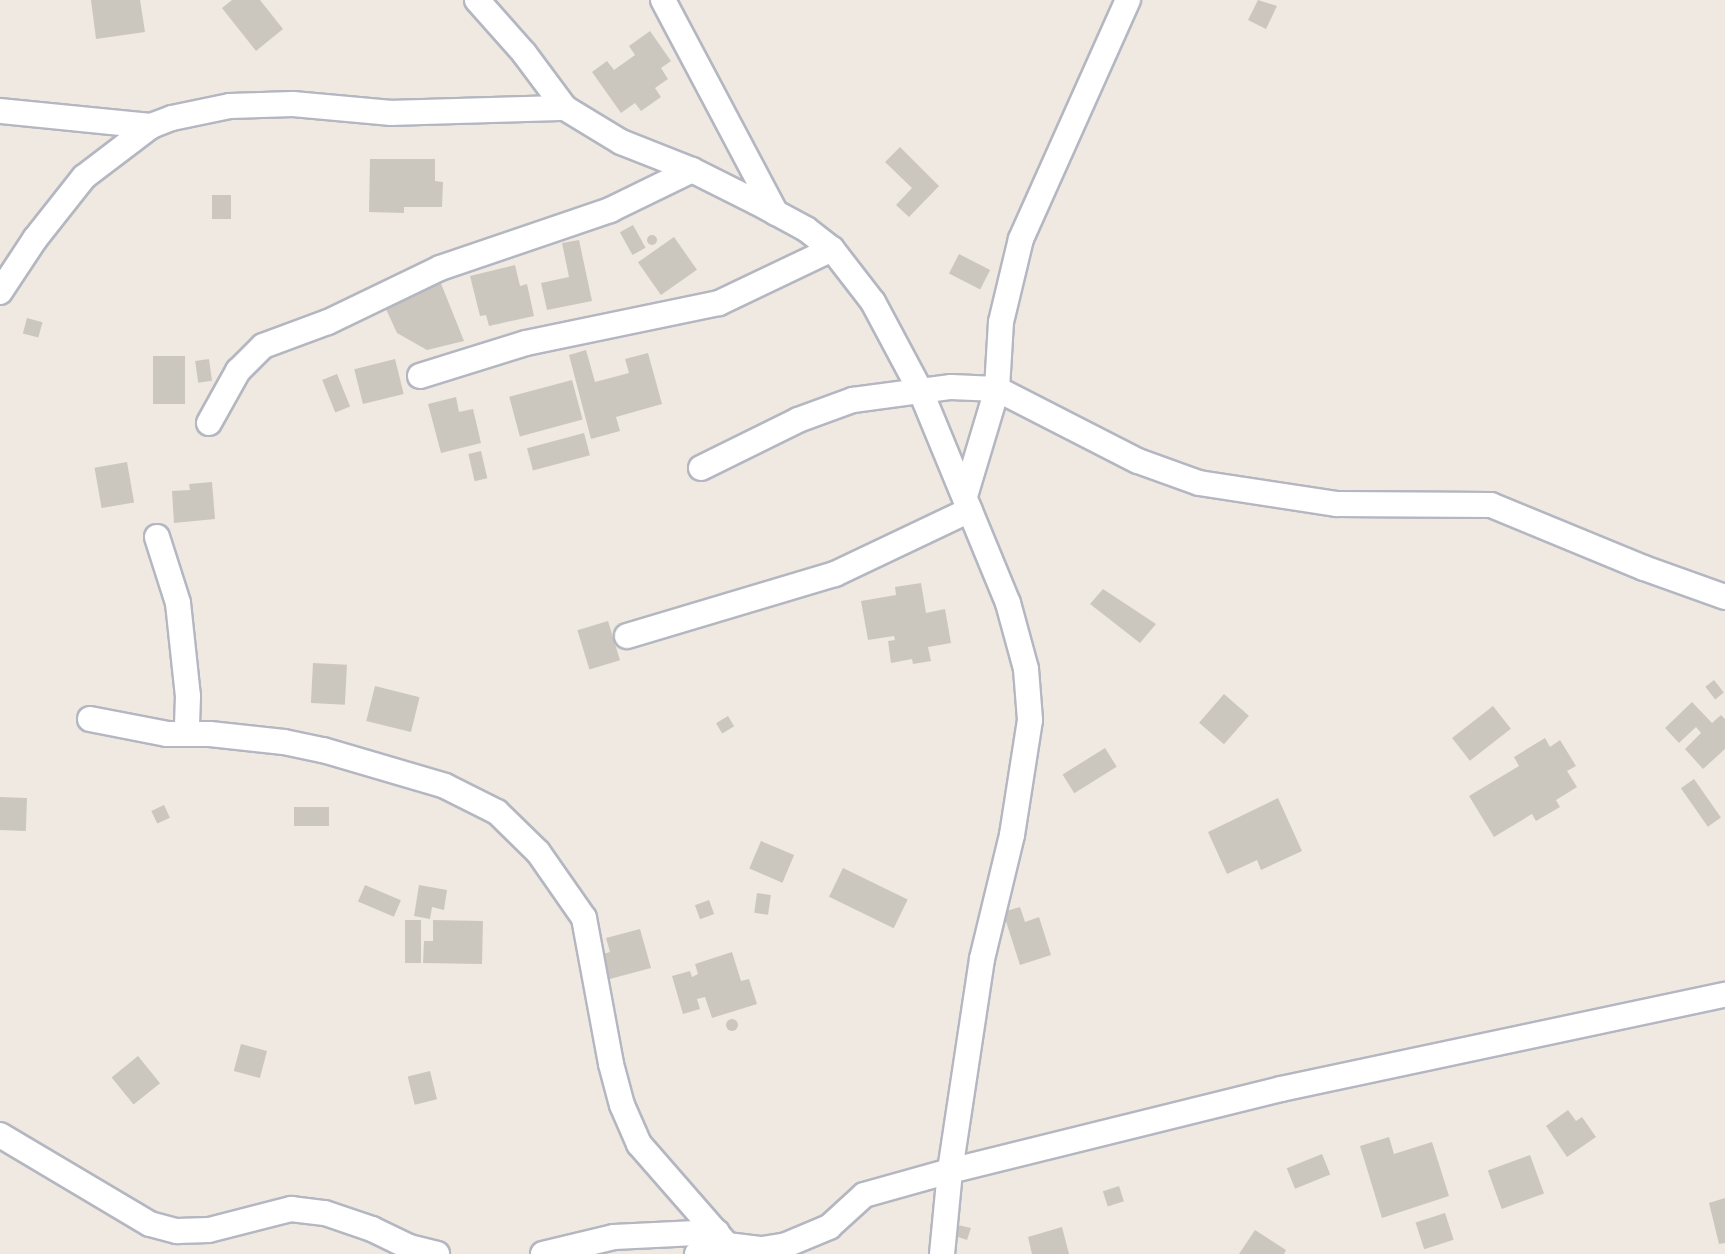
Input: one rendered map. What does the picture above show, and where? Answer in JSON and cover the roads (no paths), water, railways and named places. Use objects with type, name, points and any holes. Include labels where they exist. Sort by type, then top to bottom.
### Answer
[{"type":"street","points":[[477,0],[524,53],[565,108],[621,142],[692,170],[776,213],[832,249],[873,302],[920,392],[1008,603],[1026,669],[1030,720],[1012,835],[982,959],[950,1171],[942,1254]]},
{"type":"street","points":[[663,0],[776,213]]},
{"type":"street","points":[[627,636],[835,574],[967,503],[997,389],[1001,322],[1021,239],[1128,0]]},
{"type":"street","points":[[0,111],[151,126],[230,106],[293,104],[392,113],[565,108]]},
{"type":"street","points":[[0,292],[35,239],[84,177],[151,126]]},
{"type":"street","points":[[209,423],[239,371],[263,346],[328,322],[440,268],[610,210],[692,170]]},
{"type":"street","points":[[420,376],[526,343],[719,303],[832,249]]},
{"type":"street","points":[[701,468],[798,420],[853,400],[968,386],[997,389],[1138,461],[1199,483],[1337,504],[1491,505],[1644,568],[1725,597]]},
{"type":"street","points":[[158,537],[178,604],[188,696],[187,734]]},
{"type":"street","points":[[90,719],[167,734],[284,742],[323,750],[445,786],[497,812],[538,852],[584,918],[611,1064],[622,1105],[639,1144],[671,1185],[722,1239]]},
{"type":"street","points":[[543,1254],[614,1237],[722,1239],[771,1251],[829,1227],[864,1195],[950,1171],[1280,1089],[1725,995]]},
{"type":"street","points":[[0,1135],[150,1224],[177,1231],[208,1230],[291,1209],[325,1213],[372,1229],[409,1247],[437,1254]]},
{"type":"street","points":[[697,1254],[722,1239]]}]
